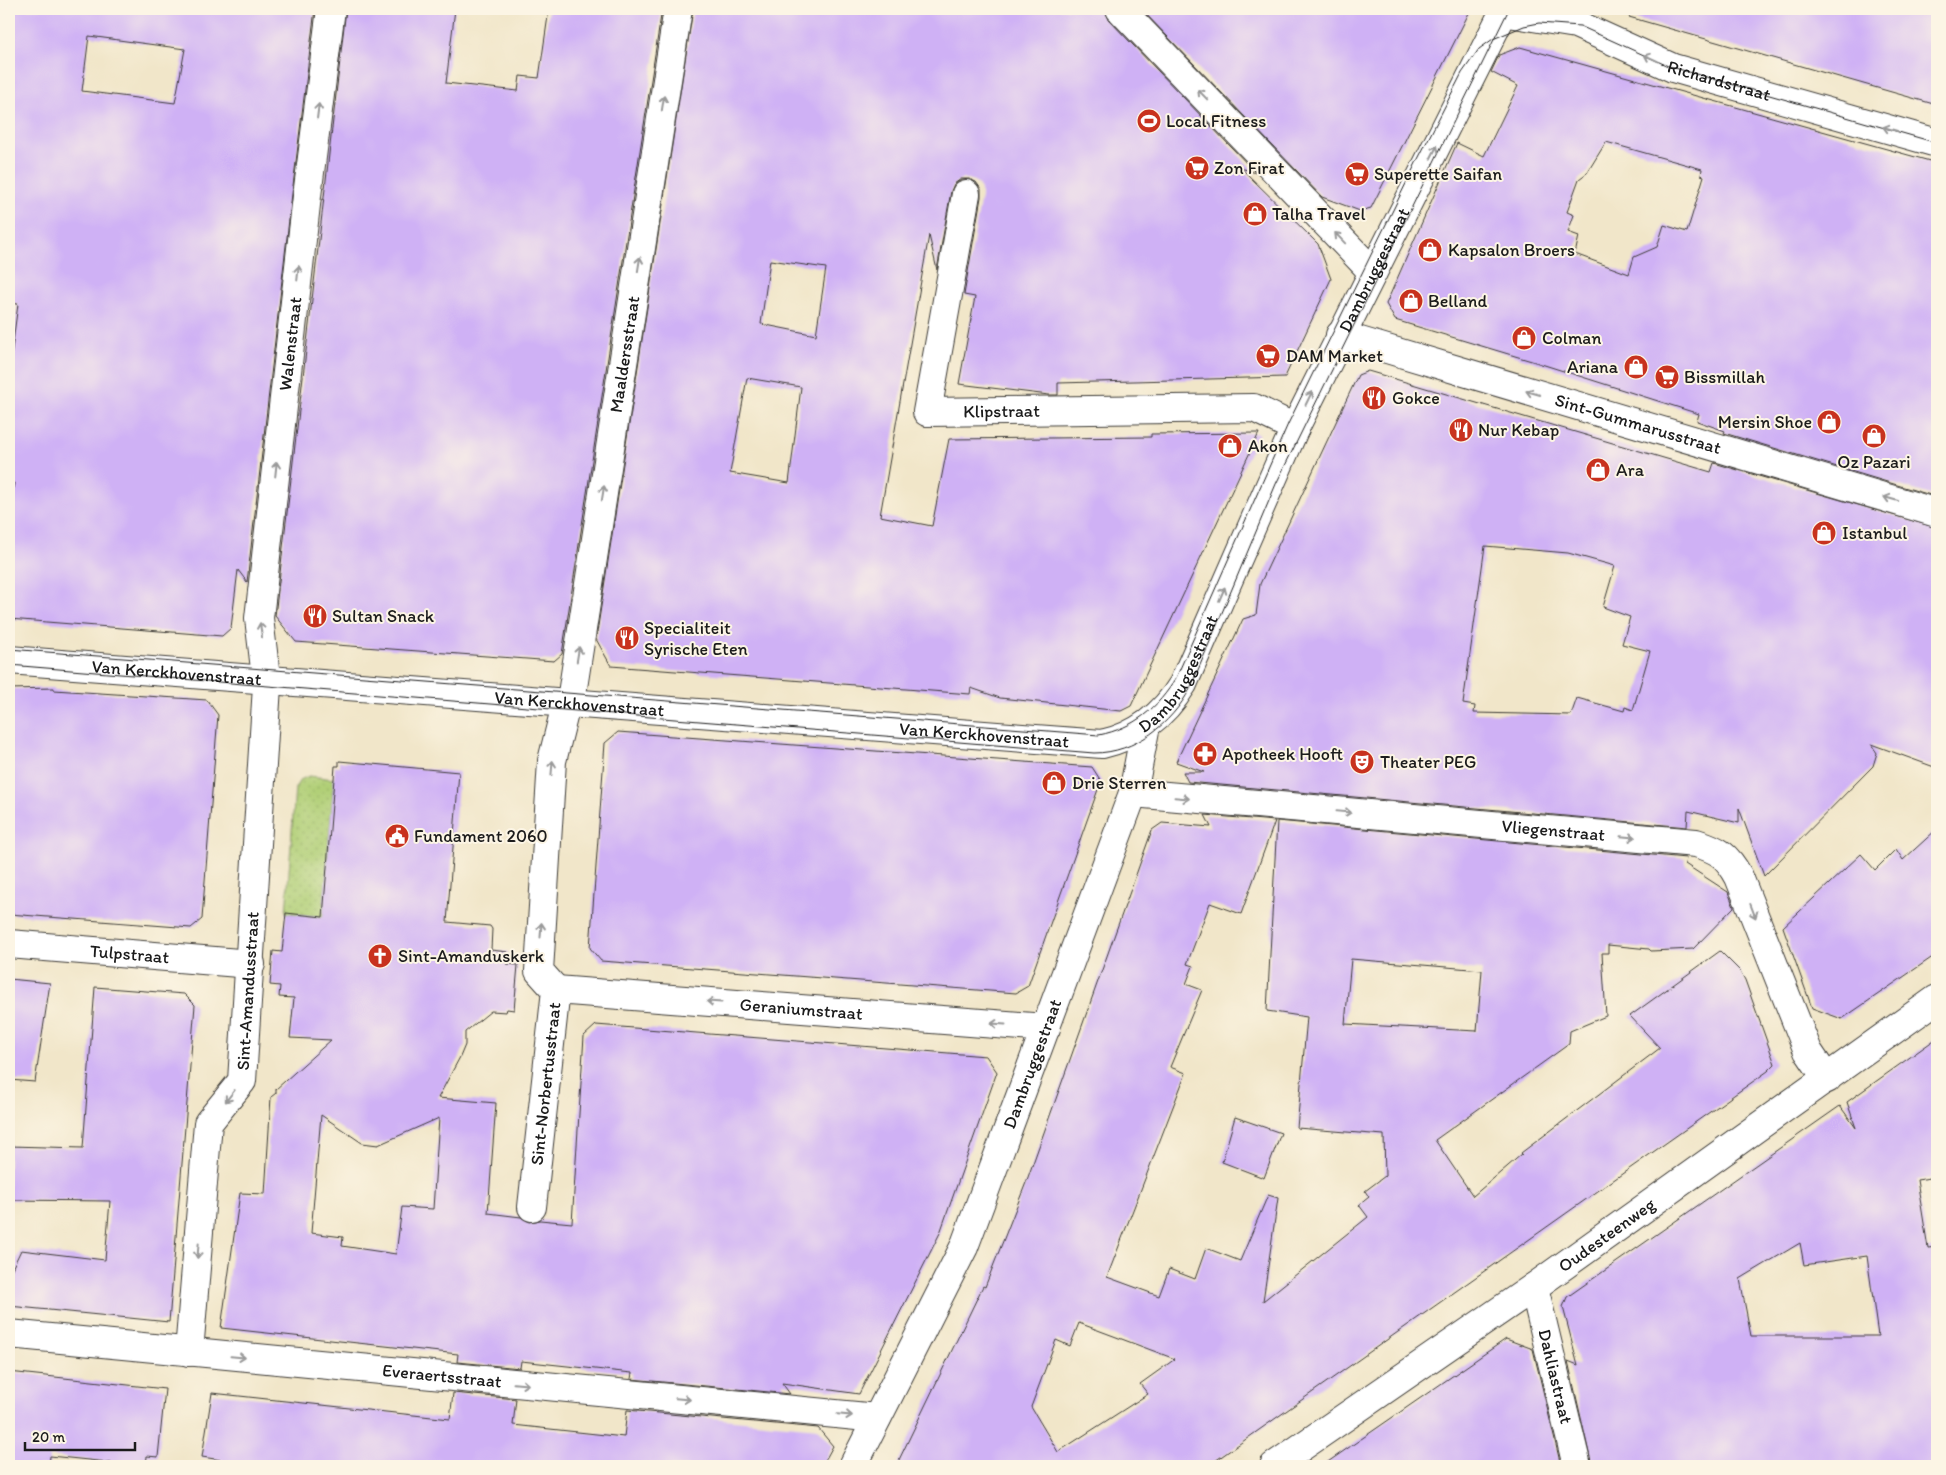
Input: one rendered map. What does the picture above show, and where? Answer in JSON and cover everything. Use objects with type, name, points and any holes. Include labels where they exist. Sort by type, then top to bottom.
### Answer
[{"type":"street","name":"Walenstraat","points":[[267,679],[259,618],[307,196],[331,9]]},
{"type":"street","name":"Maaldersstraat","points":[[568,701],[575,674],[678,9]]},
{"type":"street","points":[[1120,9],[1359,258],[1372,274]]},
{"type":"street","name":"Dambruggestraat","points":[[853,1466],[964,1247],[1134,793],[1146,725],[1163,712],[1183,684],[1295,428],[1504,10]]},
{"type":"street","name":"Richardstraat","points":[[1504,10],[1576,24],[1673,68],[1937,142]]},
{"type":"street","name":"Klipstraat","points":[[966,194],[927,412],[1254,408],[1295,428]]},
{"type":"street","name":"Sint-Gummarusstraat","points":[[1340,335],[1937,513]]},
{"type":"street","name":"Van Kerckhovenstraat","points":[[9,660],[568,701],[1102,744],[1127,736],[1146,725]]},
{"type":"street","name":"Sint-Amandusstraat","points":[[189,1352],[208,1123],[242,1081],[251,964],[267,679]]},
{"type":"street","name":"Sint-Norbertusstraat","points":[[532,1207],[556,990],[539,971],[552,761],[568,701]]},
{"type":"street","name":"Vliegenstraat","points":[[1134,793],[1696,844],[1716,850],[1731,861],[1739,877],[1808,1051],[1827,1079]]},
{"type":"street","name":"Tulpstraat","points":[[9,944],[251,964]]},
{"type":"street","name":"Geraniumstraat","points":[[556,990],[1046,1028]]},
{"type":"street","name":"Oudesteenweg","points":[[1274,1466],[1534,1288],[1937,999]]},
{"type":"street","name":"Dahliastraat","points":[[1534,1288],[1577,1466]]},
{"type":"street","name":"Everaertsstraat","points":[[9,1334],[876,1418]]},
{"type":"green space","points":[[309,776],[334,779],[323,917],[286,913],[295,788],[300,780]]},
{"type":"building","points":[[9,9],[315,9],[247,582],[238,570],[231,628],[222,636],[9,619],[9,526],[14,483],[9,482],[9,373],[18,304],[9,303]],"holes":[[[89,36],[185,49],[175,103],[82,91]]]},
{"type":"building","points":[[346,9],[455,9],[446,83],[518,91],[520,76],[539,78],[549,9],[662,9],[562,654],[554,661],[296,642],[275,616]]},
{"type":"building","points":[[693,9],[1105,9],[1109,20],[1256,173],[1241,168],[1318,244],[1331,279],[1285,377],[1058,383],[1058,395],[1049,395],[959,384],[975,297],[964,295],[981,197],[981,189],[976,182],[969,179],[961,179],[954,184],[951,191],[937,270],[929,235],[880,516],[932,526],[949,439],[1151,437],[1151,434],[1259,433],[1131,706],[1121,711],[1000,698],[971,688],[970,694],[611,666],[596,639]],"holes":[[[770,260],[826,268],[816,335],[761,324]],[[747,378],[801,387],[789,483],[730,473]]]},
{"type":"building","points":[[1141,9],[1471,9],[1371,208],[1360,211],[1322,197]]},
{"type":"building","points":[[1630,9],[1937,9],[1937,105],[1629,17]]},
{"type":"building","points":[[1520,47],[1937,163],[1937,497],[1724,433],[1725,431],[1697,421],[1699,414],[1395,320],[1386,304],[1457,143],[1484,156],[1518,86],[1491,72],[1499,55]],"holes":[[[1606,142],[1702,169],[1701,175],[1704,176],[1687,232],[1664,225],[1657,247],[1634,257],[1629,274],[1575,254],[1579,236],[1568,232],[1574,215],[1567,212],[1579,179],[1587,173]]]},
{"type":"building","points":[[1368,371],[1711,472],[1714,463],[1937,528],[1937,768],[1871,744],[1877,753],[1873,766],[1764,876],[1739,808],[1739,823],[1688,811],[1687,827],[1188,782],[1183,772],[1204,772],[1176,762],[1243,619],[1256,615],[1260,584],[1358,375]],"holes":[[[1485,546],[1568,553],[1615,566],[1603,607],[1630,617],[1622,644],[1650,651],[1633,710],[1625,707],[1624,711],[1577,698],[1571,715],[1474,713],[1475,706],[1463,704]]]},
{"type":"building","points":[[54,688],[54,690],[207,700],[218,715],[202,919],[191,928],[9,914],[9,689]]},
{"type":"building","points":[[618,732],[1092,767],[1101,781],[1028,986],[1016,993],[601,961],[590,948],[605,743]]},
{"type":"building","points":[[339,761],[459,772],[447,922],[490,926],[492,929],[491,950],[508,952],[507,964],[518,965],[514,1010],[507,1009],[506,1012],[491,1011],[465,1032],[465,1045],[438,1098],[496,1103],[488,1213],[521,1217],[530,1222],[540,1220],[572,1223],[584,1036],[596,1025],[986,1056],[997,1072],[940,1233],[859,1394],[782,1383],[790,1394],[631,1379],[632,1373],[521,1361],[520,1368],[457,1362],[458,1354],[221,1328],[240,1193],[265,1194],[271,1097],[276,1093],[276,1089],[331,1040],[290,1038],[294,998],[279,997],[280,986],[270,985],[273,951],[282,952],[286,913],[323,917],[335,766],[339,766]],"holes":[[[321,1115],[362,1143],[378,1145],[439,1118],[433,1209],[402,1207],[396,1254],[342,1246],[343,1237],[311,1233]]]},
{"type":"building","points":[[1205,815],[1275,821],[1241,914],[1210,903],[1187,964],[1193,966],[1186,984],[1202,990],[1170,1067],[1186,1073],[1107,1277],[1159,1296],[1169,1269],[1195,1279],[1206,1248],[1240,1261],[1268,1195],[1278,1198],[1263,1301],[1368,1217],[1359,1205],[1369,1197],[1365,1191],[1385,1176],[1384,1135],[1297,1128],[1307,1017],[1267,1011],[1277,821],[1686,858],[1685,864],[1728,892],[1734,907],[1693,949],[1651,951],[1649,949],[1608,945],[1608,953],[1602,953],[1606,1016],[1570,1031],[1569,1044],[1435,1140],[1473,1196],[1521,1153],[1660,1048],[1630,1016],[1720,951],[1740,971],[1745,980],[1775,1064],[1768,1071],[1208,1466],[896,1466],[983,1286],[985,1287],[1027,1180],[1152,830],[1162,823],[1211,827]],"holes":[[[1351,959],[1482,970],[1477,1031],[1345,1024]],[[1079,1323],[1175,1359],[1140,1384],[1148,1394],[1058,1452],[1031,1407],[1056,1340],[1070,1346]]]},
{"type":"building","points":[[1937,829],[1937,954],[1842,1019],[1812,1008],[1783,927],[1861,854],[1875,870],[1896,849],[1903,860]]},
{"type":"building","points":[[9,979],[50,983],[35,1082],[9,1080]]},
{"type":"building","points":[[95,987],[184,994],[195,1005],[169,1322],[9,1306],[9,1275],[21,1250],[105,1260],[110,1201],[9,1200],[9,1146],[83,1148]]},
{"type":"building","points":[[1937,1038],[1937,1177],[1917,1180],[1928,1248],[1937,1247],[1937,1466],[1592,1466],[1568,1361],[1578,1365],[1563,1307],[1567,1297],[1840,1106],[1856,1128],[1847,1102]],"holes":[[[1800,1243],[1804,1265],[1867,1256],[1878,1336],[1751,1336],[1740,1279]]]},
{"type":"building","points":[[1235,1117],[1281,1133],[1264,1178],[1222,1162]]},
{"type":"building","points":[[1506,1339],[1533,1349],[1561,1466],[1322,1466]]},
{"type":"building","points":[[9,1372],[165,1389],[158,1457],[147,1456],[146,1466],[50,1456],[49,1466],[9,1466]]},
{"type":"building","points":[[212,1393],[450,1419],[453,1393],[516,1399],[513,1425],[624,1437],[627,1410],[818,1428],[833,1446],[822,1466],[260,1466],[202,1457]]},
{"type":"tram line","points":[[9,665],[1094,753],[1124,748],[1137,742],[1162,725],[1173,714],[1190,689],[1276,484],[1509,9]]},
{"type":"tram line","points":[[9,649],[1099,735],[1112,732],[1144,715],[1161,699],[1176,678],[1288,424],[1417,161],[1462,73],[1479,49],[1493,39],[1524,26],[1539,23],[1580,26],[1668,66],[1937,143]]},
{"type":"place","name":"Local Fitness","points":[[1149,121]]},
{"type":"place","name":"Zon Firat","points":[[1197,168]]},
{"type":"place","name":"Superette Saifan","points":[[1357,174]]},
{"type":"place","name":"Talha Travel","points":[[1255,214]]},
{"type":"place","name":"Kapsalon Broers","points":[[1430,250]]},
{"type":"place","name":"Belland","points":[[1411,301]]},
{"type":"place","name":"Colman","points":[[1524,338]]},
{"type":"place","name":"DAM Market","points":[[1268,356]]},
{"type":"place","name":"Ariana","points":[[1636,367]]},
{"type":"place","name":"Bissmillah","points":[[1667,377]]},
{"type":"place","name":"Gokce","points":[[1374,398]]},
{"type":"place","name":"Mersin Shoe","points":[[1829,422]]},
{"type":"place","name":"Nur Kebap","points":[[1461,430]]},
{"type":"place","name":"Oz Pazari","points":[[1874,436]]},
{"type":"place","name":"Akon","points":[[1230,446]]},
{"type":"place","name":"Ara","points":[[1598,470]]},
{"type":"place","name":"Istanbul","points":[[1824,533]]},
{"type":"place","name":"Sultan Snack","points":[[315,616]]},
{"type":"place","name":"Specialiteit Syrische Eten","points":[[627,638]]},
{"type":"place","name":"Apotheek Hooft","points":[[1205,754]]},
{"type":"place","name":"Theater PEG","points":[[1362,762]]},
{"type":"place","name":"Drie Sterren","points":[[1054,783]]},
{"type":"place","name":"Fundament 2060","points":[[397,836]]},
{"type":"place","name":"Sint-Amanduskerk","points":[[380,956]]}]
